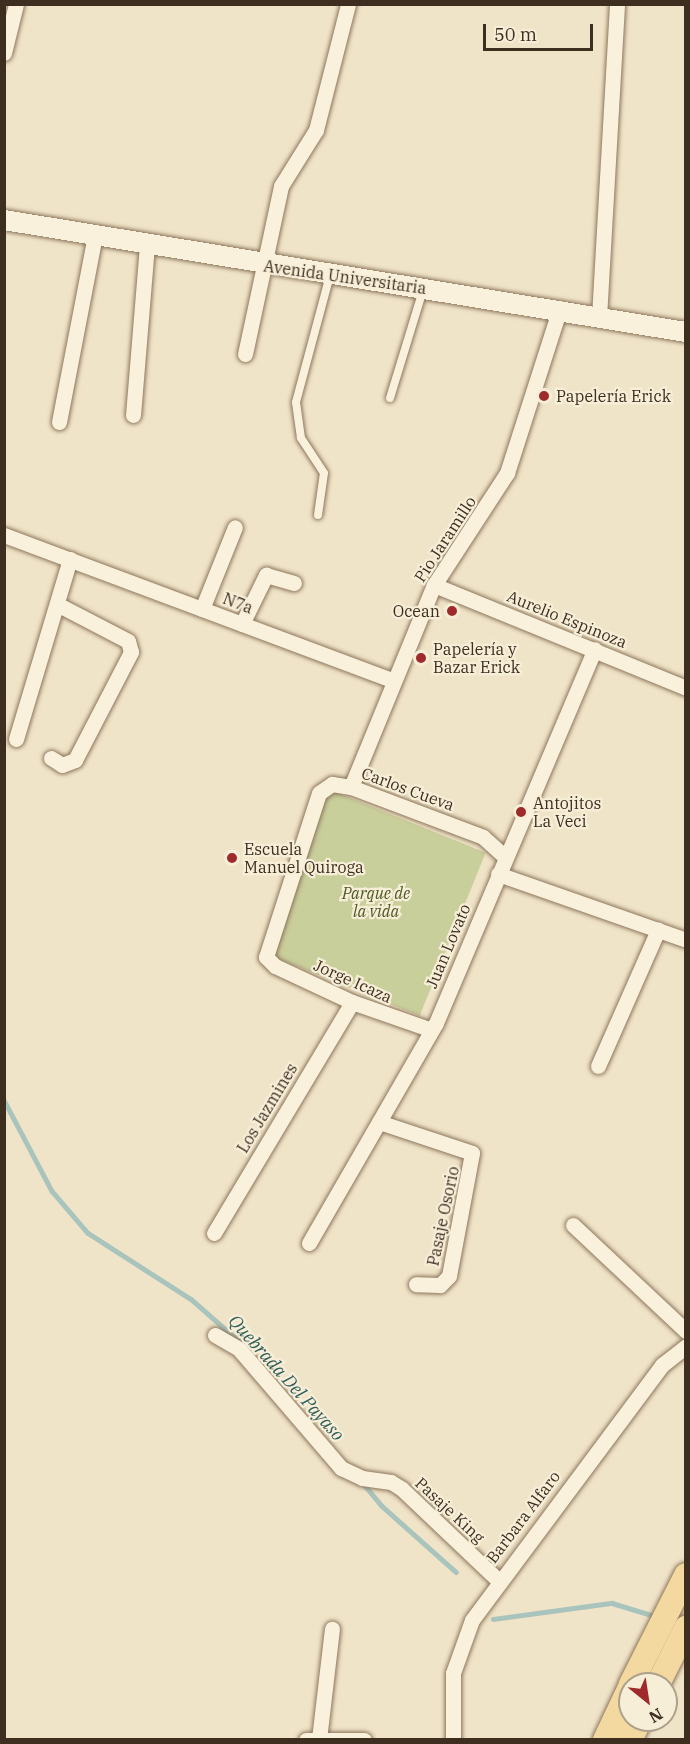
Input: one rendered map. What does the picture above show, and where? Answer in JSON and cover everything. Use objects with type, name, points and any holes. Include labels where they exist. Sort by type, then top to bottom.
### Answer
[{"type":"main road","points":[[638,1672],[686,1575]]},
{"type":"main road","points":[[664,1672],[684,1631]]},
{"type":"main road","points":[[605,1740],[618,1712]]},
{"type":"street","points":[[4,53],[16,4]]},
{"type":"street","points":[[245,354],[284,178],[316,130],[348,4]]},
{"type":"street","points":[[599,317],[617,4]]},
{"type":"street","name":"Avenida Universitaria","points":[[4,220],[264,265],[560,308],[686,332]]},
{"type":"street","points":[[58,422],[95,235]]},
{"type":"street","points":[[133,415],[147,244]]},
{"type":"street","name":"Pio Jaramillo","points":[[351,787],[392,680],[434,585],[507,473],[560,308]]},
{"type":"street","points":[[202,609],[235,527]]},
{"type":"street","name":"N7a","points":[[4,535],[392,680]]},
{"type":"street","points":[[16,739],[70,559]]},
{"type":"street","points":[[242,624],[266,575],[294,583]]},
{"type":"street","name":"Aurelio Espinoza","points":[[434,585],[686,688]]},
{"type":"street","points":[[51,758],[62,765],[75,760],[131,652],[128,641],[57,604]]},
{"type":"street","name":"Juan Lovato","points":[[309,1243],[379,1122],[429,1029],[595,649]]},
{"type":"street","name":"Carlos Cueva","points":[[266,957],[319,793],[332,784],[351,787],[483,837],[505,857]]},
{"type":"street","points":[[498,874],[686,940]]},
{"type":"street","points":[[598,1066],[658,930]]},
{"type":"street","name":"Jorge Icaza","points":[[266,957],[275,966],[352,1002],[429,1029]]},
{"type":"street","name":"Los Jazmines","points":[[213,1233],[352,1002]]},
{"type":"street","name":"Pasaje Osorio","points":[[379,1122],[472,1153],[449,1276],[440,1285],[416,1284]]},
{"type":"street","points":[[573,1225],[686,1331]]},
{"type":"street","name":"Pasaje King","points":[[216,1335],[239,1349],[341,1468],[362,1478],[391,1482],[402,1489],[498,1580]]},
{"type":"street","name":"Barbara Alfaro","points":[[453,1740],[453,1673],[461,1645],[472,1620],[498,1580],[662,1365],[686,1346]]},
{"type":"street","points":[[332,1629],[312,1739],[358,1739]]},
{"type":"lane","points":[[318,515],[324,473],[300,438],[296,402],[330,275]]},
{"type":"lane","points":[[390,398],[423,288]]},
{"type":"green space","name":"Parque de la vida","points":[[328,789],[486,853],[420,1016],[262,952]]},
{"type":"waterway","name":"Quebrada Del Payaso","points":[[4,1100],[52,1191],[88,1233],[191,1299],[240,1342]]},
{"type":"waterway","name":"Quebrada Del Payaso","points":[[362,1482],[382,1506],[456,1572]]},
{"type":"waterway","name":"Quebrada Del Payaso","points":[[493,1619],[612,1603],[658,1617]]},
{"type":"place","name":"Papelería Erick","points":[[544,396]]},
{"type":"place","name":"Ocean","points":[[452,611]]},
{"type":"place","name":"Papelería y Bazar Erick","points":[[421,658]]},
{"type":"place","name":"Antojitos La Veci","points":[[521,812]]},
{"type":"place","name":"Escuela Manuel Quiroga","points":[[232,858]]}]
